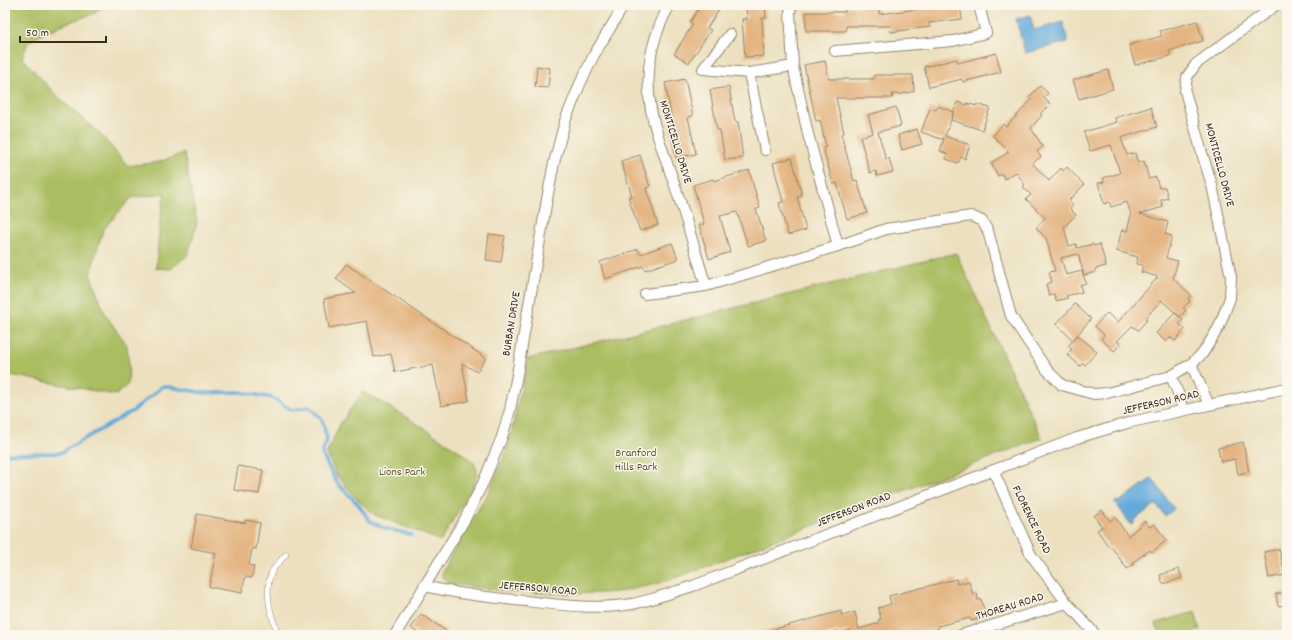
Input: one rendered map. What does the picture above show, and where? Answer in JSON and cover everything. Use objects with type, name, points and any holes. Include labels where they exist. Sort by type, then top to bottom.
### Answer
[{"type":"street","name":"BURBAN DRIVE","points":[[395,635],[465,519],[493,462],[510,410],[548,192],[565,121],[594,55],[624,5]]},
{"type":"street","name":"MONTICELLO DRIVE","points":[[670,5],[656,34],[650,61],[648,95],[652,119],[676,189],[706,286]]},
{"type":"street","points":[[792,5],[790,12],[793,66],[808,134],[838,246]]},
{"type":"street","points":[[835,51],[953,41],[986,33],[979,5]]},
{"type":"street","name":"MONTICELLO DRIVE","points":[[645,294],[706,286],[838,246],[886,229],[971,216],[982,221],[988,231],[1011,316],[1047,370],[1062,385],[1094,394],[1107,393],[1171,376],[1191,364],[1203,353],[1219,327],[1230,298],[1231,277],[1212,185],[1185,91],[1186,77],[1196,64],[1276,5]]},
{"type":"street","points":[[730,34],[704,69],[749,73],[793,66]]},
{"type":"street","points":[[749,73],[764,150]]},
{"type":"street","points":[[1191,364],[1209,405]]},
{"type":"street","points":[[1171,376],[1183,410]]},
{"type":"street","name":"JEFFERSON ROAD","points":[[424,586],[469,595],[569,606],[632,604],[660,597],[693,586],[1084,436],[1131,422],[1287,388]]},
{"type":"street","name":"FLORENCE ROAD","points":[[993,470],[1030,556],[1067,603],[1096,635]]},
{"type":"street","name":"THOREAU ROAD","points":[[961,635],[1067,603]]},
{"type":"lane","points":[[279,635],[274,625],[268,590],[271,573],[286,554]]},
{"type":"green space","points":[[5,5],[104,5],[95,13],[61,25],[28,42],[22,58],[58,97],[102,136],[128,166],[159,162],[184,153],[197,222],[188,255],[171,269],[156,268],[160,221],[165,193],[131,198],[103,230],[90,274],[105,314],[127,345],[129,367],[128,384],[116,395],[5,374]]},
{"type":"green space","name":"Branford Hills Park","points":[[956,253],[1042,438],[681,576],[656,584],[624,591],[561,594],[514,592],[451,584],[442,577],[442,571],[488,493],[508,447],[528,359]]},
{"type":"green space","name":"Lions Park","points":[[362,392],[439,438],[472,460],[476,466],[477,474],[474,484],[441,541],[375,515],[357,499],[336,475],[327,453],[339,426]]},
{"type":"green space","points":[[1195,612],[1200,630],[1184,635],[1159,635],[1156,623]]},
{"type":"water","points":[[1030,15],[1034,30],[1063,22],[1068,42],[1025,53],[1016,19]]},
{"type":"water","points":[[1152,478],[1174,509],[1165,516],[1156,504],[1133,521],[1134,523],[1131,525],[1115,502],[1119,502]]},
{"type":"building","points":[[701,5],[722,5],[707,28],[711,30],[689,63],[674,54],[693,24],[690,22]]},
{"type":"building","points":[[746,5],[765,5],[766,18],[762,18],[764,56],[745,57],[742,19],[747,19]]},
{"type":"building","points":[[960,5],[962,19],[929,23],[930,27],[891,32],[890,26],[846,26],[846,31],[806,31],[806,12],[845,12],[845,7],[879,7],[879,14],[927,8],[927,6]]},
{"type":"building","points":[[1197,21],[1203,41],[1169,51],[1170,56],[1135,65],[1129,45],[1162,36],[1160,31]]},
{"type":"building","points":[[996,53],[1001,72],[963,82],[962,79],[929,87],[924,67],[957,59],[958,63]]},
{"type":"building","points":[[825,61],[829,79],[874,79],[874,75],[913,75],[914,91],[902,94],[892,94],[893,98],[836,98],[844,133],[841,134],[854,181],[857,180],[867,213],[847,219],[837,183],[833,184],[823,148],[826,147],[820,120],[816,121],[804,65]]},
{"type":"building","points":[[537,66],[550,68],[548,88],[535,87]]},
{"type":"building","points":[[1108,70],[1113,89],[1079,99],[1073,80]]},
{"type":"building","points":[[685,79],[693,116],[688,117],[696,154],[676,158],[668,121],[672,120],[665,83]]},
{"type":"building","points":[[1040,86],[1048,93],[1044,98],[1050,104],[1040,114],[1042,115],[1031,128],[1043,147],[1037,151],[1041,157],[1032,163],[1049,181],[1061,168],[1063,171],[1067,167],[1084,185],[1069,200],[1073,205],[1070,209],[1076,215],[1064,227],[1069,246],[1076,244],[1077,248],[1100,244],[1106,266],[1095,269],[1096,272],[1084,275],[1078,254],[1061,258],[1066,275],[1082,271],[1086,283],[1080,285],[1082,292],[1066,296],[1068,298],[1056,301],[1054,294],[1049,295],[1046,284],[1052,282],[1049,272],[1055,271],[1046,238],[1036,228],[1045,218],[1026,199],[1031,195],[1023,187],[1025,185],[1016,172],[1005,179],[1002,174],[998,176],[991,163],[1009,152],[993,136],[1003,124],[1006,127],[1032,99],[1029,97]]},
{"type":"building","points":[[729,87],[735,122],[738,122],[743,158],[725,160],[720,130],[717,130],[710,90]]},
{"type":"building","points":[[957,102],[976,106],[977,104],[990,108],[982,130],[951,120]]},
{"type":"building","points":[[938,106],[954,112],[945,136],[970,145],[965,159],[961,157],[958,163],[946,159],[947,154],[940,151],[944,138],[941,139],[921,132],[930,108],[936,110]]},
{"type":"building","points":[[896,107],[901,126],[878,132],[886,159],[889,158],[893,172],[877,176],[876,171],[870,173],[860,137],[873,133],[868,115]]},
{"type":"building","points":[[1151,107],[1157,127],[1121,138],[1127,155],[1135,153],[1138,163],[1144,161],[1149,179],[1156,177],[1159,188],[1165,187],[1168,198],[1161,200],[1163,207],[1140,214],[1168,222],[1165,234],[1172,236],[1166,258],[1178,261],[1173,278],[1191,295],[1188,299],[1190,301],[1183,308],[1186,310],[1180,317],[1161,300],[1138,330],[1132,326],[1117,341],[1121,344],[1114,351],[1101,339],[1104,335],[1095,326],[1107,313],[1118,322],[1158,277],[1141,272],[1143,265],[1136,264],[1138,257],[1116,251],[1122,230],[1127,231],[1131,215],[1127,202],[1111,207],[1110,202],[1104,204],[1098,183],[1104,182],[1103,178],[1120,173],[1111,145],[1090,151],[1084,132],[1117,122],[1115,118]]},
{"type":"building","points":[[917,129],[922,144],[902,150],[898,135]]},
{"type":"building","points":[[640,155],[650,187],[646,188],[658,225],[640,231],[628,197],[632,196],[621,161]]},
{"type":"building","points":[[792,158],[802,196],[797,197],[806,230],[788,235],[779,203],[783,202],[773,163]]},
{"type":"building","points":[[749,170],[760,208],[756,209],[766,241],[748,246],[737,212],[720,216],[730,252],[709,259],[699,225],[704,224],[693,185],[713,179],[714,181]]},
{"type":"building","points":[[489,234],[505,236],[501,262],[486,260]]},
{"type":"building","points":[[672,243],[678,259],[645,270],[643,266],[605,279],[600,262],[638,249],[640,254]]},
{"type":"building","points":[[346,264],[486,358],[477,372],[462,363],[469,401],[441,406],[433,365],[395,372],[391,354],[374,357],[367,321],[329,328],[324,299],[356,293],[336,279]]},
{"type":"building","points":[[1075,304],[1091,319],[1073,340],[1056,324]]},
{"type":"building","points":[[1175,313],[1183,320],[1179,324],[1185,329],[1175,341],[1170,337],[1166,342],[1156,333]]},
{"type":"building","points":[[1078,335],[1097,352],[1085,365],[1083,363],[1080,366],[1067,354],[1072,349],[1068,346]]},
{"type":"building","points":[[1243,442],[1249,472],[1238,474],[1235,459],[1221,462],[1218,448]]},
{"type":"building","points":[[238,466],[263,470],[259,494],[234,490]]},
{"type":"building","points":[[1102,510],[1110,521],[1115,517],[1128,536],[1145,521],[1150,527],[1154,524],[1167,540],[1152,552],[1150,550],[1133,562],[1134,564],[1127,569],[1111,546],[1109,547],[1097,530],[1102,527],[1094,516]]},
{"type":"building","points":[[197,514],[245,523],[246,520],[260,523],[256,549],[252,548],[249,565],[254,566],[252,578],[245,577],[242,593],[209,587],[216,553],[191,548]]},
{"type":"building","points":[[1279,549],[1285,575],[1269,578],[1264,552]]},
{"type":"building","points":[[1179,569],[1182,578],[1163,584],[1160,575]]},
{"type":"building","points":[[956,579],[957,584],[969,581],[973,595],[977,593],[978,600],[981,599],[986,617],[971,621],[970,618],[938,626],[938,629],[927,631],[927,629],[908,635],[848,635],[847,633],[850,632],[850,630],[838,633],[838,631],[823,635],[764,635],[764,632],[841,611],[842,616],[855,612],[859,629],[879,623],[878,620],[881,619],[878,608],[891,604],[889,596]]},
{"type":"building","points":[[1287,592],[1287,605],[1278,606],[1276,594]]},
{"type":"building","points":[[421,614],[452,635],[421,635],[411,628]]},
{"type":"waterway","points":[[5,454],[60,453],[133,411],[163,386],[205,393],[240,392],[272,398],[292,410],[309,407],[322,419],[327,439],[322,454],[337,483],[358,504],[370,521],[384,528],[412,535]]}]
